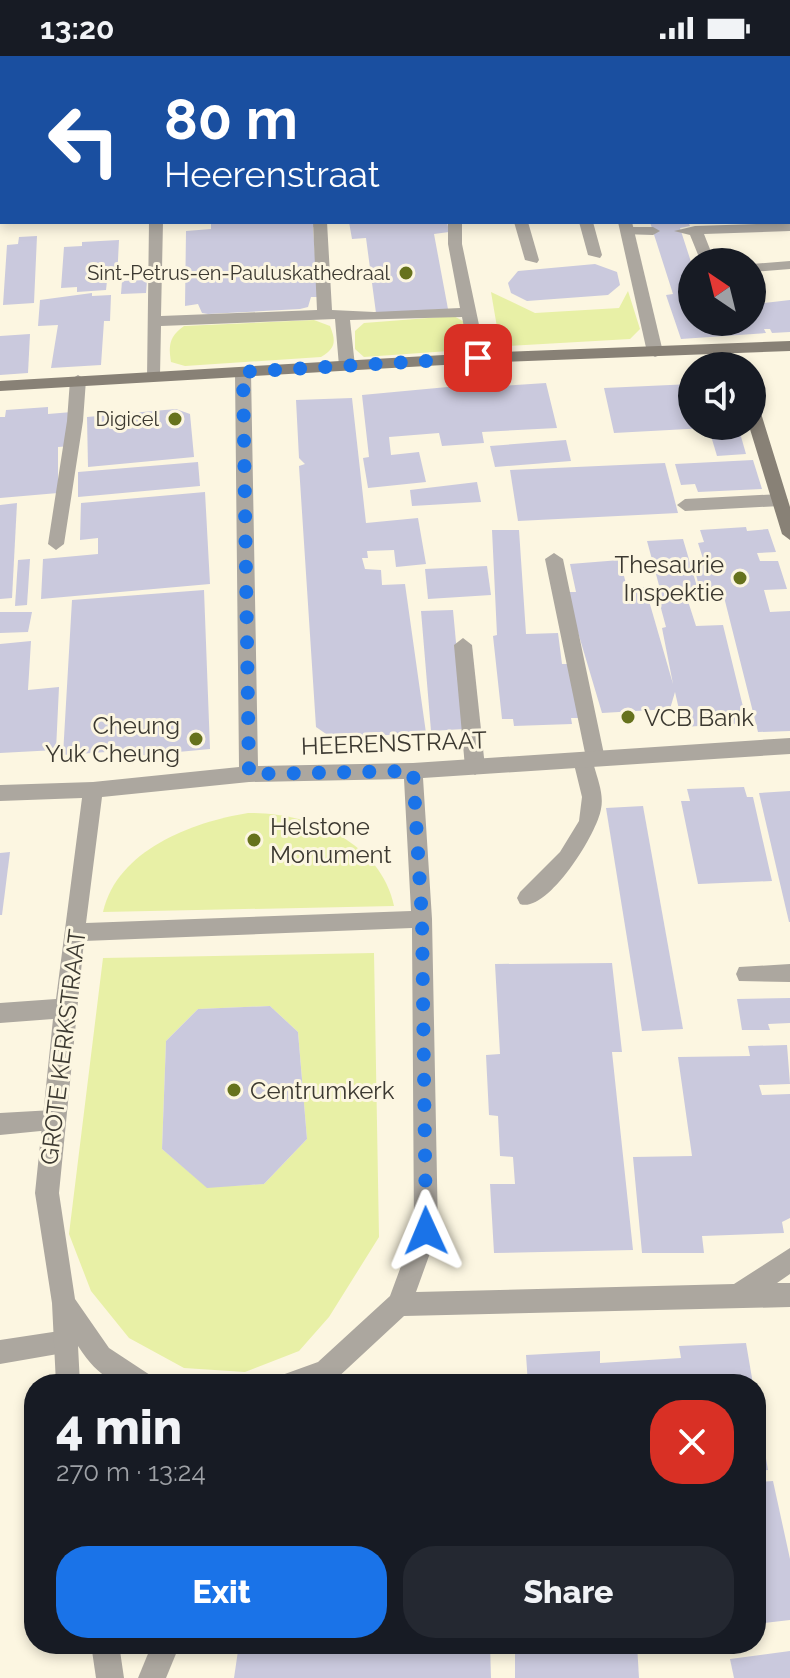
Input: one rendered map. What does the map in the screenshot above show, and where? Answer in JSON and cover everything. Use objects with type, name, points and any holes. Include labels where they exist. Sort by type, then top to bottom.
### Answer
[{"type":"main road","points":[[0,386],[478,358],[790,346]]},
{"type":"main road","points":[[763,440],[782,494],[790,534]]},
{"type":"street","points":[[152,375],[156,321],[156,224]]},
{"type":"street","points":[[320,224],[325,314]]},
{"type":"street","points":[[455,224],[455,244],[478,358]]},
{"type":"street","points":[[522,224],[532,260]]},
{"type":"street","points":[[587,224],[595,255]]},
{"type":"street","points":[[699,248],[688,230],[764,224]]},
{"type":"street","points":[[653,231],[626,226],[655,352]]},
{"type":"street","points":[[766,267],[790,265]]},
{"type":"street","points":[[156,321],[469,312]]},
{"type":"street","points":[[342,317],[347,366]]},
{"type":"street","points":[[243,372],[249,774]]},
{"type":"street","points":[[56,544],[62,492],[78,419],[78,380]]},
{"type":"street","points":[[685,505],[782,494]]},
{"type":"street","points":[[527,898],[554,873],[588,821],[593,806],[589,759],[554,559]]},
{"type":"street","points":[[463,645],[475,767]]},
{"type":"street","name":"HEERENSTRAAT","points":[[0,793],[93,790],[249,774],[413,771],[790,746]]},
{"type":"street","points":[[326,1374],[399,1304],[426,1231],[422,919],[413,771]]},
{"type":"street","name":"GROTE KERKSTRAAT","points":[[68,1374],[64,1303],[47,1193],[65,1008],[93,790]]},
{"type":"street","points":[[77,932],[422,919]]},
{"type":"street","points":[[746,974],[790,973]]},
{"type":"street","points":[[0,1013],[65,1008]]},
{"type":"street","points":[[0,1124],[53,1121]]},
{"type":"street","points":[[735,1298],[790,1260]]},
{"type":"street","points":[[399,1304],[790,1295]]},
{"type":"street","name":"GROTE KERKSTRAAT","points":[[64,1303],[100,1357],[126,1374]]},
{"type":"street","points":[[0,1352],[66,1342]]},
{"type":"street","points":[[106,1654],[110,1678]]},
{"type":"street","points":[[152,1678],[162,1654]]},
{"type":"green space","points":[[628,291],[640,329],[630,339],[507,346],[499,339],[491,292],[535,313],[619,308]]},
{"type":"green space","points":[[454,316],[466,323],[469,344],[463,350],[364,357],[355,349],[355,331],[364,323]]},
{"type":"green space","points":[[314,320],[330,326],[333,336],[332,347],[321,357],[185,366],[171,362],[171,341],[184,326]]},
{"type":"green space","points":[[248,813],[294,818],[338,835],[374,864],[386,883],[394,906],[103,912],[111,890],[140,856],[181,832]]},
{"type":"green space","points":[[374,953],[379,1237],[329,1317],[299,1351],[245,1372],[184,1368],[129,1338],[91,1291],[69,1234],[103,958]],"holes":[[[270,1006],[298,1032],[307,1139],[264,1184],[207,1187],[162,1149],[166,1041],[198,1009]]]},
{"type":"building","points":[[211,224],[316,224],[317,227],[313,227],[318,297],[311,297],[308,307],[300,309],[208,314],[202,313],[198,304],[185,306],[186,231],[211,229]]},
{"type":"building","name":"Sint-Petrus-en-Pauluskathedraal","points":[[349,224],[447,224],[449,232],[434,234],[448,309],[376,313],[366,238],[352,239]]},
{"type":"building","points":[[651,224],[689,224],[680,228],[686,248],[678,248],[678,330],[666,295],[673,294]]},
{"type":"building","points":[[37,236],[34,303],[3,305],[7,245],[18,244],[19,237]]},
{"type":"building","points":[[119,240],[117,280],[107,281],[106,290],[77,292],[77,287],[61,288],[64,247],[82,246],[82,242]]},
{"type":"building","points":[[595,264],[617,272],[620,285],[608,295],[527,301],[511,293],[508,283],[518,271]]},
{"type":"building","points":[[147,280],[146,293],[121,294],[122,281]]},
{"type":"building","points":[[92,293],[92,296],[111,295],[110,321],[104,321],[101,365],[51,368],[58,325],[38,326],[40,300]]},
{"type":"building","points":[[790,300],[790,332],[772,333],[766,329],[766,303]]},
{"type":"building","points":[[30,334],[28,373],[0,375],[0,336]]},
{"type":"building","points":[[680,336],[724,336],[681,339]]},
{"type":"building","points":[[546,383],[557,428],[482,432],[484,443],[442,446],[439,433],[389,437],[391,455],[419,452],[426,482],[368,488],[363,458],[369,457],[362,395],[469,385],[470,388]]},
{"type":"building","points":[[678,385],[678,430],[614,433],[604,388]]},
{"type":"building","points":[[352,398],[366,523],[418,518],[426,564],[396,567],[394,550],[367,551],[368,558],[362,558],[365,569],[381,570],[382,585],[405,584],[426,733],[332,738],[316,727],[299,466],[305,464],[299,458],[296,400]]},
{"type":"building","points":[[48,407],[48,414],[72,412],[72,446],[58,447],[58,493],[0,498],[0,417],[5,417],[6,410]]},
{"type":"building","points":[[176,409],[190,414],[194,457],[88,467],[87,417]]},
{"type":"building","points":[[566,440],[571,461],[495,467],[490,446]]},
{"type":"building","points":[[712,440],[742,440],[746,454],[717,456]]},
{"type":"building","points":[[753,460],[762,489],[698,492],[695,484],[681,485],[675,464]]},
{"type":"building","points":[[198,462],[200,486],[78,497],[78,472]]},
{"type":"building","points":[[665,463],[678,513],[518,521],[510,470]]},
{"type":"building","points":[[477,482],[481,502],[412,506],[410,490]]},
{"type":"building","points":[[205,492],[210,584],[41,599],[43,559],[98,554],[98,538],[80,540],[81,503]]},
{"type":"building","points":[[17,503],[12,598],[0,599],[0,505]]},
{"type":"building","points":[[746,527],[747,531],[768,529],[776,552],[757,553],[760,561],[778,561],[787,589],[764,590],[770,612],[790,611],[790,731],[758,732],[723,593],[701,595],[694,566],[705,565],[698,543],[704,542],[700,530]]},
{"type":"building","points":[[492,530],[519,530],[526,634],[558,633],[562,664],[574,664],[581,718],[571,718],[572,724],[514,726],[513,719],[502,719],[493,636],[497,635]]},
{"type":"building","points":[[683,539],[700,597],[687,598],[696,626],[723,625],[747,723],[683,727],[675,692],[670,709],[602,713],[566,592],[576,592],[570,564],[620,560],[627,588],[645,587],[673,684],[662,628],[666,627],[659,601],[663,600],[647,541]]},
{"type":"building","points":[[30,559],[27,605],[15,606],[18,560]]},
{"type":"building","points":[[487,566],[491,595],[428,599],[425,569]]},
{"type":"building","points":[[204,590],[210,749],[135,756],[135,750],[63,755],[72,600]]},
{"type":"building","points":[[453,610],[464,729],[431,731],[421,611]]},
{"type":"building","points":[[0,612],[32,612],[28,632],[0,633]]},
{"type":"building","points":[[31,641],[28,690],[59,687],[56,750],[0,753],[0,644]]},
{"type":"building","points":[[744,787],[747,797],[753,797],[772,881],[698,884],[681,801],[690,801],[687,789]]},
{"type":"building","points":[[790,791],[790,922],[789,922],[759,793]]},
{"type":"building","points":[[643,806],[683,1029],[642,1031],[606,808]]},
{"type":"building","points":[[10,852],[2,915],[0,915],[0,853]]},
{"type":"building","points":[[612,963],[622,1052],[612,1052],[633,1250],[494,1253],[490,1184],[515,1184],[513,1157],[500,1156],[498,1116],[489,1115],[486,1055],[500,1054],[495,964]]},
{"type":"building","points":[[790,998],[790,1023],[768,1024],[770,1030],[742,1030],[737,999]]},
{"type":"building","name":"Centrumkerk","points":[[270,1006],[298,1032],[307,1139],[264,1184],[207,1188],[162,1149],[166,1041],[198,1009]]},
{"type":"building","points":[[787,1045],[790,1084],[759,1085],[762,1095],[790,1094],[790,1218],[782,1222],[784,1233],[702,1236],[704,1253],[642,1253],[633,1157],[692,1156],[678,1057],[750,1056],[748,1046]]},
{"type":"building","points":[[746,1343],[751,1374],[527,1374],[526,1355],[600,1351],[600,1363],[681,1358],[679,1346]]},
{"type":"building","points":[[766,1481],[773,1481],[790,1559],[790,1620],[766,1623]]},
{"type":"building","points":[[790,1651],[790,1678],[734,1678],[730,1659]]},
{"type":"building","points":[[238,1654],[490,1654],[491,1678],[234,1678]]},
{"type":"building","points":[[515,1654],[638,1654],[639,1678],[515,1678]]},
{"type":"place","name":"Sint-Petrus-en-Pauluskathedraal","points":[[406,273]]},
{"type":"place","name":"Digicel","points":[[175,419]]},
{"type":"place","name":"Thesaurie Inspektie","points":[[740,578]]},
{"type":"place","name":"VCB Bank","points":[[628,717]]},
{"type":"place","name":"Cheung Yuk Cheung","points":[[196,739]]},
{"type":"place","name":"Helstone Monument","points":[[254,840]]},
{"type":"place","name":"Centrumkerk","points":[[234,1090]]},
{"type":"route","points":[[426,1231],[422,919],[413,771],[249,774],[243,372],[478,358]]}]
